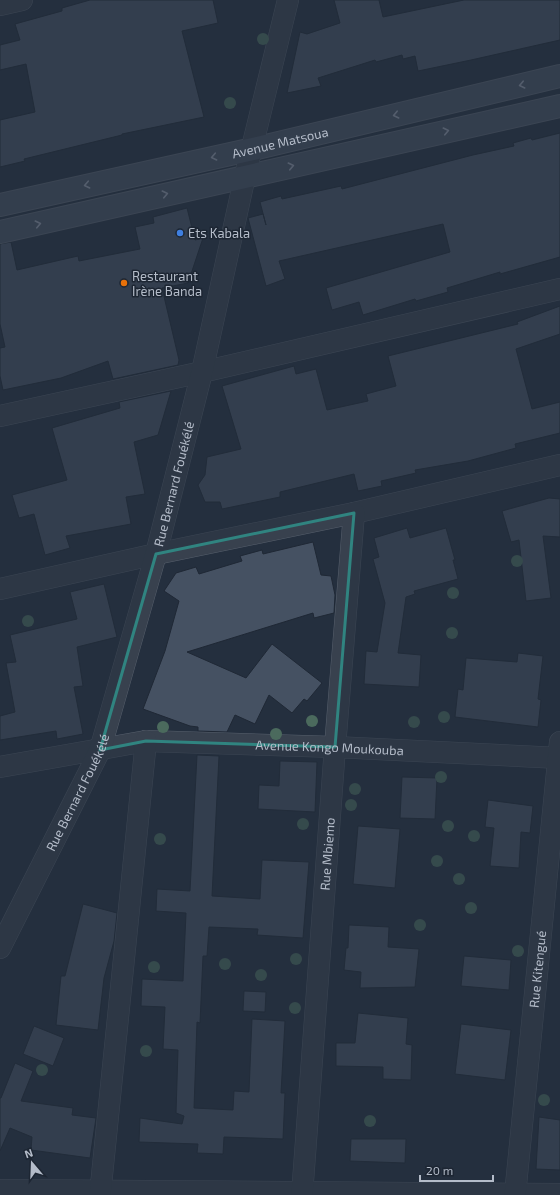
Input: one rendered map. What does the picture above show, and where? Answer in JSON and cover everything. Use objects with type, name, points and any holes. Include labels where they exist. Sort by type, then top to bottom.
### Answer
[{"type":"street","points":[[0,5],[22,0]]},
{"type":"street","name":"Rue Bernard Fouékélé","points":[[2,941],[100,750],[156,554],[202,372],[245,176],[253,149],[288,0]]},
{"type":"street","name":"Avenue Matsoua","points":[[0,205],[253,149],[560,76]]},
{"type":"street","name":"Avenue Matsoua","points":[[0,232],[560,106]]},
{"type":"street","points":[[0,416],[202,372],[560,289]]},
{"type":"street","points":[[0,589],[156,554],[354,513],[560,465]]},
{"type":"street","name":"Rue Mbiemo","points":[[302,1194],[354,513]]},
{"type":"street","points":[[101,1193],[146,741]]},
{"type":"street","name":"Avenue Kongo Moukouba","points":[[0,767],[146,741],[559,753]]},
{"type":"street","name":"Rue Kitengué","points":[[515,1194],[559,753]]},
{"type":"street","points":[[0,1190],[101,1193],[560,1194]]},
{"type":"highlighted area","points":[[354,513],[335,747],[146,741],[100,750],[156,554]]},
{"type":"building","points":[[90,0],[213,0],[218,23],[182,31],[204,117],[122,134],[24,159],[25,161],[0,167],[0,120],[35,112],[26,64],[0,70],[0,45],[20,40],[15,24],[62,11],[62,8]]},
{"type":"building","points":[[334,0],[379,0],[383,17],[464,0],[560,0],[560,40],[418,71],[415,56],[403,59],[402,55],[376,62],[375,60],[318,78],[321,86],[287,93],[300,32],[307,34],[340,23]]},
{"type":"building","points":[[560,133],[560,257],[500,274],[500,272],[447,288],[448,292],[416,301],[415,299],[363,315],[359,302],[332,310],[326,288],[450,252],[443,224],[279,261],[285,279],[266,286],[248,218],[263,214],[266,225],[260,202],[281,196],[282,199],[341,186],[342,189],[473,155],[514,146],[513,143],[531,138],[532,140]]},
{"type":"building","points":[[187,208],[195,240],[203,238],[188,283],[162,288],[179,360],[178,365],[113,379],[108,361],[61,378],[3,390],[0,376],[0,348],[5,347],[0,324],[0,244],[11,242],[17,270],[78,256],[79,261],[140,249],[135,227],[154,223],[153,217]]},
{"type":"building","points":[[560,306],[560,334],[516,349],[532,409],[560,402],[560,433],[515,444],[516,448],[468,461],[415,470],[416,473],[381,481],[382,486],[358,491],[354,474],[280,492],[280,497],[222,509],[220,502],[205,502],[198,485],[205,475],[207,457],[241,449],[222,386],[294,366],[296,374],[316,369],[327,410],[368,401],[366,394],[396,386],[388,356],[518,324],[517,322]]},
{"type":"building","points":[[171,391],[158,435],[134,442],[145,494],[126,497],[131,524],[66,536],[70,548],[45,555],[34,514],[19,518],[12,495],[67,480],[52,428],[120,408],[119,402]]},
{"type":"building","points":[[549,498],[560,499],[560,537],[543,536],[551,598],[526,601],[519,540],[511,542],[502,511]]},
{"type":"building","points":[[407,528],[410,538],[446,528],[455,560],[453,560],[458,579],[414,591],[415,594],[406,597],[398,653],[421,655],[419,687],[364,684],[366,651],[377,652],[385,603],[373,559],[379,557],[374,538]]},
{"type":"building","points":[[313,542],[321,575],[331,576],[335,595],[334,613],[314,618],[313,613],[187,652],[246,678],[272,644],[322,683],[307,701],[304,699],[292,713],[269,695],[255,724],[235,715],[227,732],[198,731],[198,727],[190,726],[143,709],[165,651],[179,601],[164,591],[176,573],[196,567],[199,574],[242,561],[240,556],[262,550],[263,554]]},
{"type":"building","points":[[104,584],[117,637],[77,647],[83,686],[74,687],[83,734],[57,739],[56,731],[0,740],[0,716],[15,712],[6,663],[16,662],[10,635],[77,619],[70,592]]},
{"type":"building","points":[[518,653],[543,656],[538,699],[541,700],[538,727],[455,717],[458,689],[463,690],[466,658],[517,662]]},
{"type":"building","points":[[197,755],[219,756],[212,896],[260,899],[262,860],[309,862],[303,938],[257,935],[258,929],[209,927],[207,956],[203,956],[200,1023],[197,1022],[194,1108],[233,1110],[234,1091],[249,1092],[252,1019],[285,1021],[281,1093],[285,1093],[283,1139],[224,1137],[223,1154],[197,1153],[198,1144],[139,1142],[140,1118],[182,1124],[184,1116],[176,1113],[178,1050],[163,1049],[165,1007],[141,1006],[142,979],[183,981],[186,913],[156,911],[157,889],[190,891]]},
{"type":"building","points":[[280,761],[317,762],[315,812],[258,809],[259,785],[279,786]]},
{"type":"building","points":[[402,777],[437,778],[435,819],[400,818]]},
{"type":"building","points":[[488,800],[533,806],[530,833],[521,832],[519,868],[490,866],[494,828],[485,827]]},
{"type":"building","points":[[358,826],[400,829],[395,888],[353,884]]},
{"type":"building","points":[[83,904],[117,913],[114,941],[104,978],[98,1030],[56,1025],[61,976],[65,976]]},
{"type":"building","points":[[349,925],[389,927],[388,947],[419,949],[415,987],[360,988],[361,972],[344,970],[346,948],[348,948]]},
{"type":"building","points":[[464,956],[511,960],[509,990],[461,986]]},
{"type":"building","points":[[244,991],[266,992],[265,1012],[243,1011]]},
{"type":"building","points":[[358,1013],[408,1018],[406,1044],[412,1045],[411,1080],[383,1079],[383,1067],[336,1066],[336,1043],[355,1043]]},
{"type":"building","points":[[461,1024],[511,1030],[505,1080],[455,1074]]},
{"type":"building","points":[[34,1026],[64,1038],[53,1066],[23,1054]]},
{"type":"building","points":[[15,1063],[33,1071],[21,1101],[73,1108],[72,1115],[96,1118],[90,1158],[31,1150],[32,1137],[10,1128],[0,1151],[0,1098]]},
{"type":"building","points":[[539,1117],[560,1120],[560,1170],[536,1169]]},
{"type":"building","points":[[351,1139],[406,1139],[405,1163],[350,1161]]},
{"type":"place","name":"Ets Kabala","points":[[180,233]]},
{"type":"place","name":"Restaurant Irène Banda","points":[[124,283]]}]
